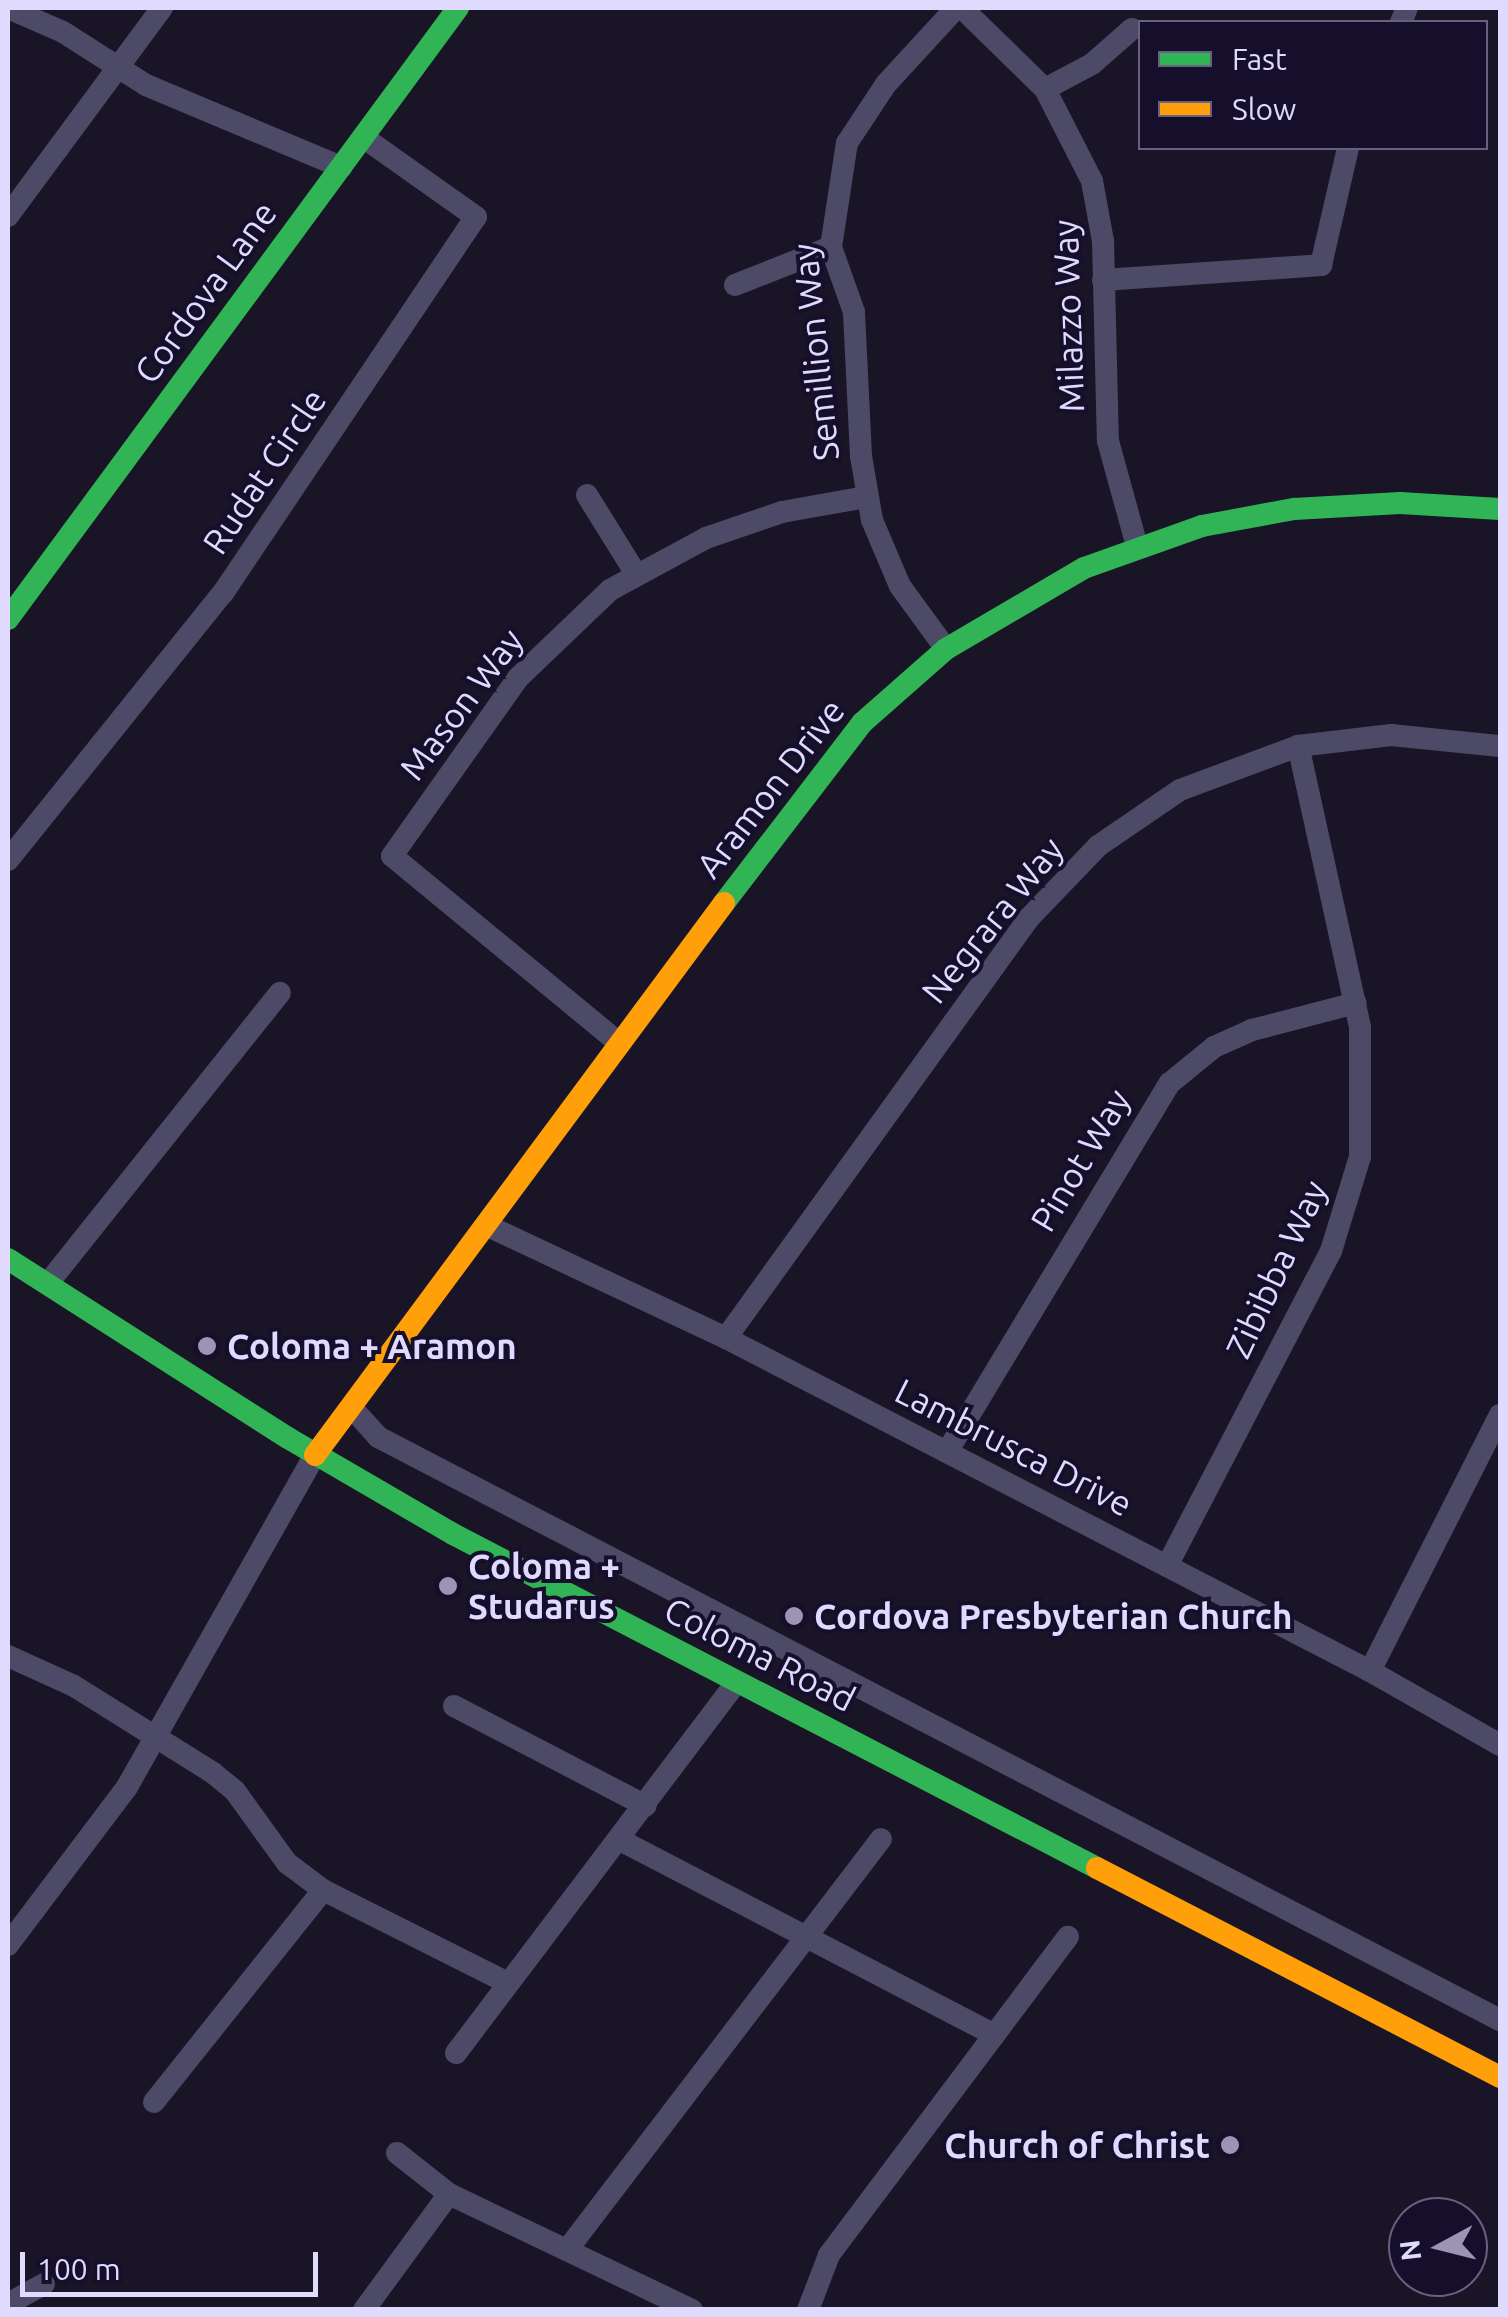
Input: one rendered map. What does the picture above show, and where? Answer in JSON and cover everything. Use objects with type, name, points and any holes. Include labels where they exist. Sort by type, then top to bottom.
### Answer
[{"type":"street","points":[[8,8],[50,24],[117,68],[196,109],[341,166]]},
{"type":"street","points":[[8,216],[162,8]]},
{"type":"street","name":"Cordova Lane","points":[[8,618],[458,8]]},
{"type":"street","name":"Milazzo Way","points":[[959,8],[1046,89],[1092,180],[1103,280],[1108,441],[1137,546]]},
{"type":"street","name":"Semillion Way","points":[[946,649],[900,586],[866,497],[854,312],[832,247],[847,143],[886,84],[959,8]]},
{"type":"street","points":[[1046,89],[1092,64],[1132,29]]},
{"type":"street","name":"Rudat Circle","points":[[8,860],[223,593],[476,218],[363,137]]},
{"type":"street","points":[[1103,280],[1321,266],[1348,150]]},
{"type":"street","points":[[735,285],[832,247]]},
{"type":"street","points":[[587,495],[636,574]]},
{"type":"street","name":"Mason Way","points":[[619,1043],[392,856],[540,652],[636,574],[706,538],[782,512],[866,497]]},
{"type":"street","name":"Aramon Drive","points":[[315,1455],[488,1226],[619,1043],[862,723],[946,649],[1043,589],[1137,546],[1294,509],[1400,503],[1500,510]]},
{"type":"street","name":"Negrara Way","points":[[726,1338],[1062,880],[1098,846],[1180,790],[1298,746],[1391,735],[1500,746]]},
{"type":"street","name":"Zibibba Way","points":[[1167,1566],[1345,1214],[1365,1112],[1356,1004],[1298,746]]},
{"type":"street","points":[[49,1282],[280,993]]},
{"type":"street","name":"Pinot Way","points":[[947,1452],[1170,1082],[1214,1047],[1252,1030],[1356,1004]]},
{"type":"street","name":"Lambrusca Drive","points":[[488,1226],[726,1338],[1370,1671],[1500,1745]]},
{"type":"street","name":"Coloma Road","points":[[8,1258],[315,1455],[737,1682],[1500,2077]]},
{"type":"street","name":"Coloma Road","points":[[352,1408],[378,1437],[1500,2020]]},
{"type":"street","points":[[1370,1671],[1500,1416]]},
{"type":"street","points":[[8,1945],[97,1833],[315,1455]]},
{"type":"street","points":[[8,1656],[74,1686],[235,1790],[286,1863],[323,1890],[508,1983]]},
{"type":"street","points":[[456,2052],[737,1682]]},
{"type":"street","points":[[454,1706],[646,1806]]},
{"type":"street","points":[[567,2250],[881,1839]]},
{"type":"street","points":[[620,1840],[994,2035]]},
{"type":"street","points":[[154,2102],[323,1890]]},
{"type":"street","points":[[808,2310],[828,2255],[1068,1938]]},
{"type":"street","points":[[397,2153],[449,2194],[692,2310]]},
{"type":"street","points":[[364,2310],[449,2194]]},
{"type":"street","points":[[8,2304],[44,2284]]},
{"type":"traffic: fast","points":[[8,619],[458,8]]},
{"type":"traffic: fast","points":[[724,903],[862,723],[946,649],[1084,568],[1202,526],[1294,509],[1400,503],[1500,509]]},
{"type":"traffic: fast","points":[[8,1259],[288,1438],[453,1534],[1097,1868]]},
{"type":"traffic: slow","points":[[315,1455],[724,903]]},
{"type":"traffic: slow","points":[[1097,1868],[1500,2077]]},
{"type":"place","name":"Coloma + Aramon","points":[[207,1346]]},
{"type":"place","name":"Coloma + Studarus","points":[[448,1586]]},
{"type":"place","name":"Cordova Presbyterian Church","points":[[794,1616]]},
{"type":"place","name":"Church of Christ","points":[[1230,2145]]}]
